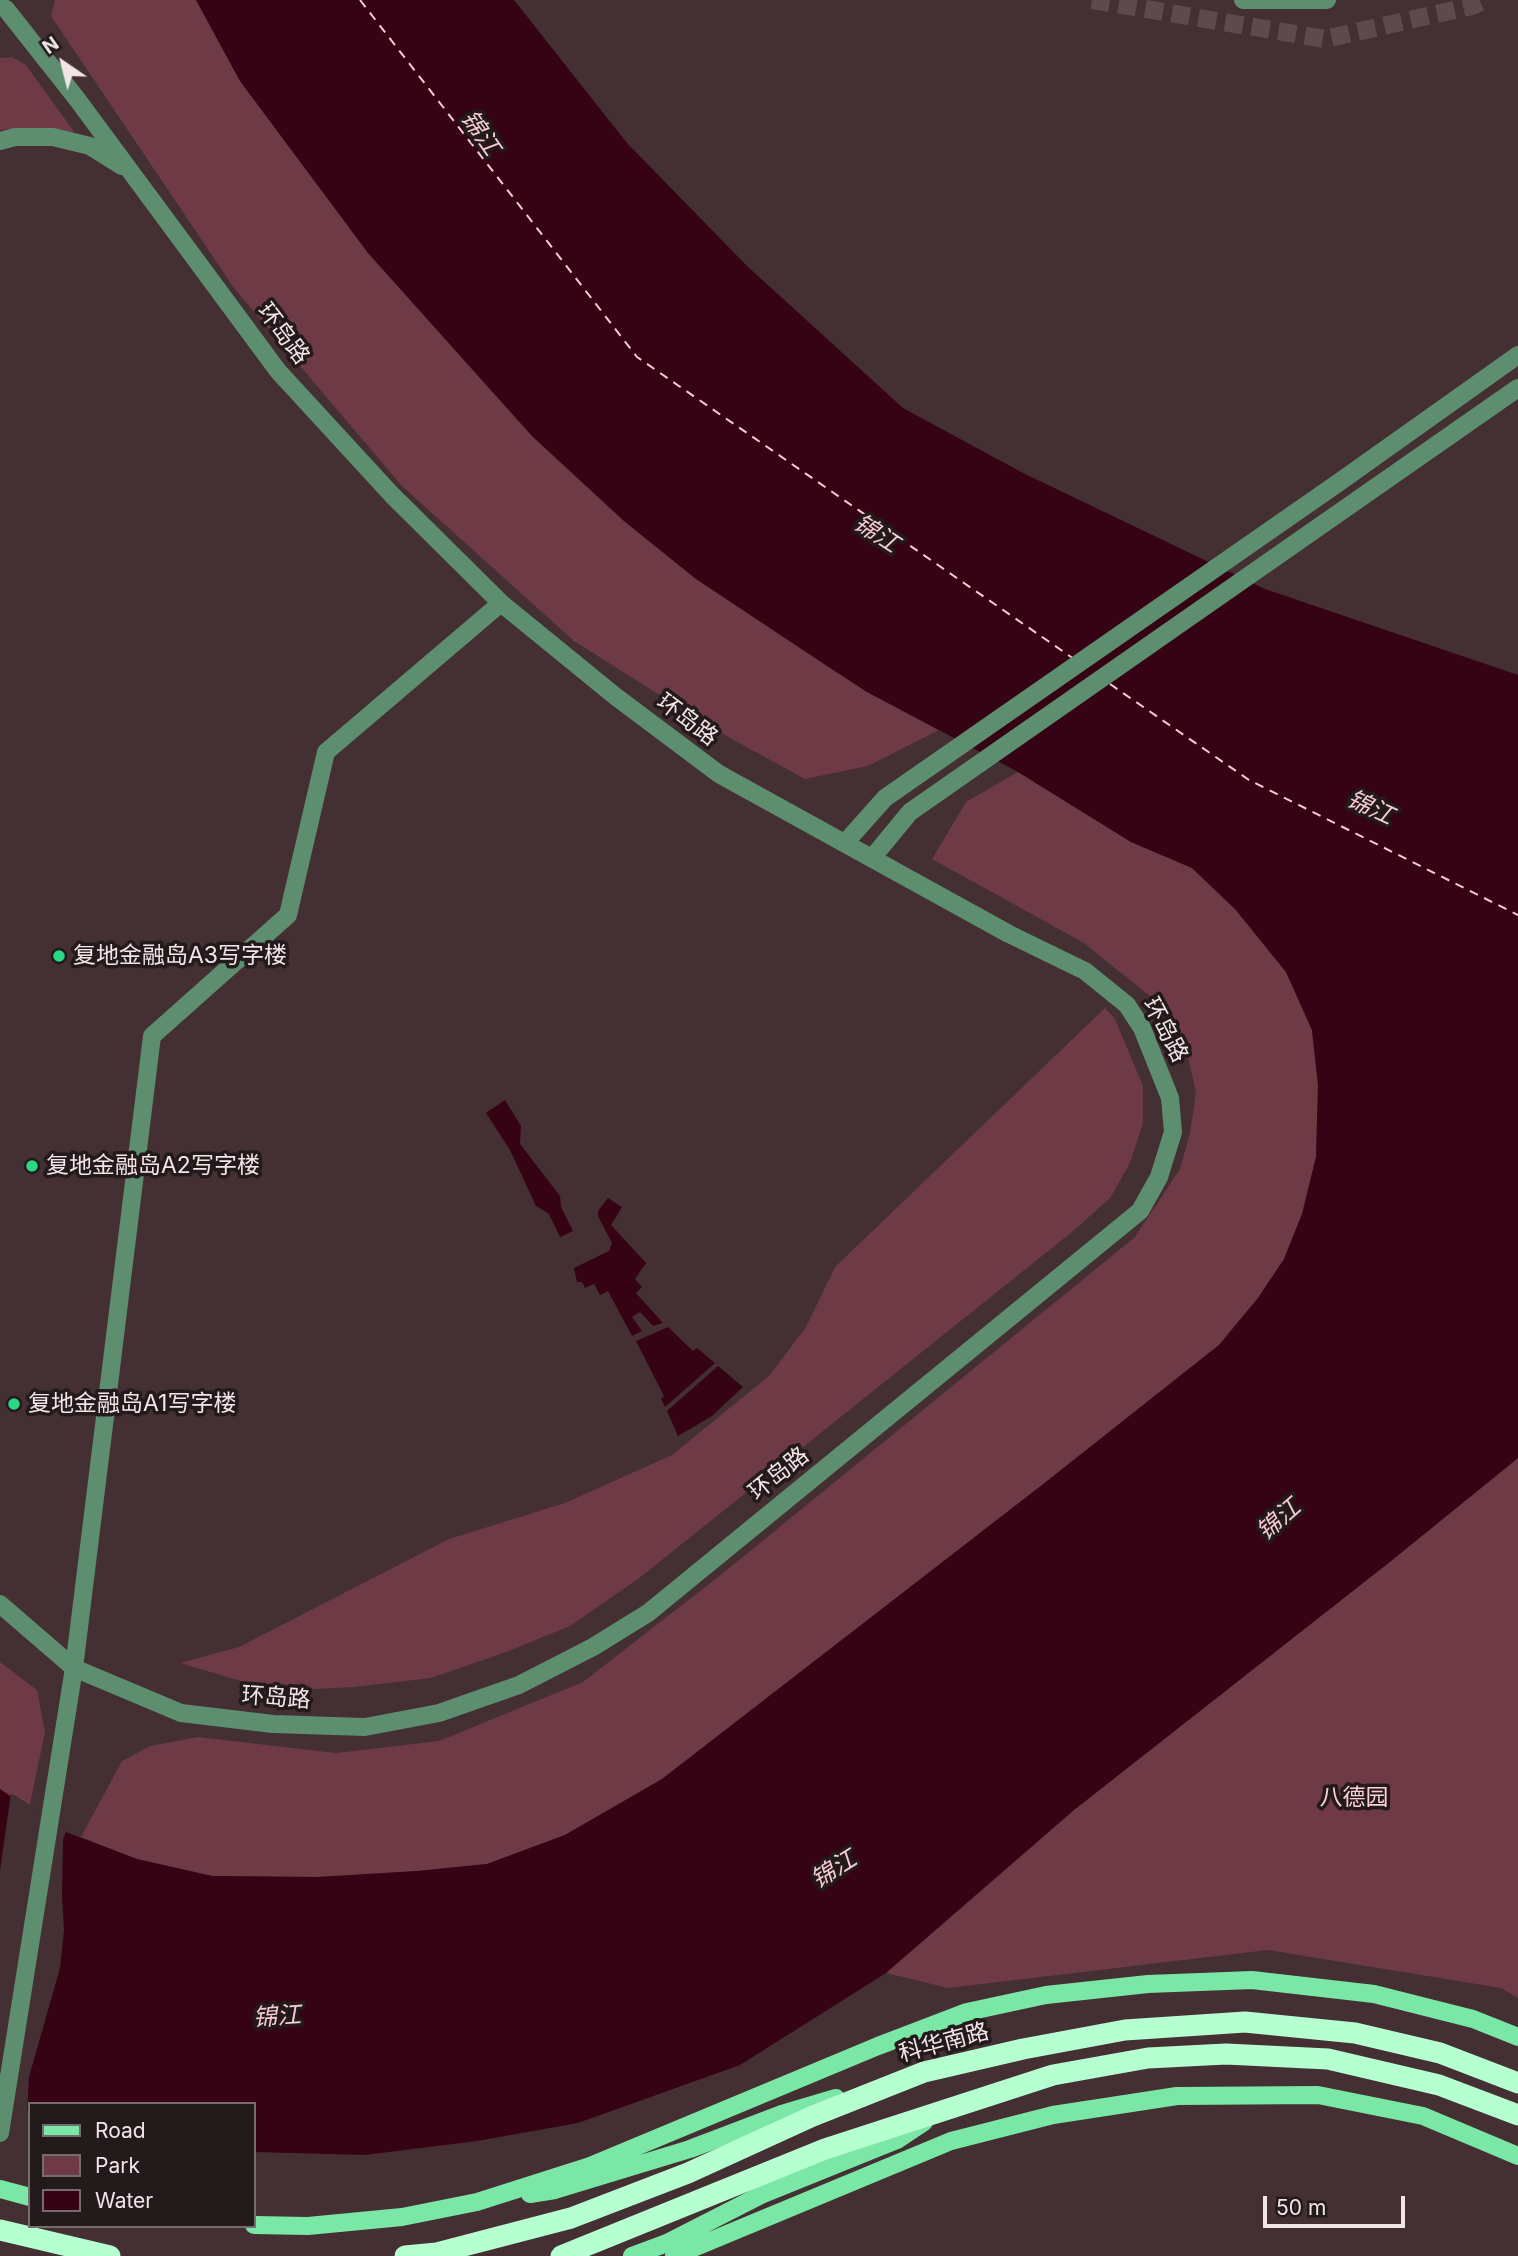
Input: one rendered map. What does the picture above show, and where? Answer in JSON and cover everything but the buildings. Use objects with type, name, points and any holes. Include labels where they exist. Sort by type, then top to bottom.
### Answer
[{"type":"highway","name":"科华南路","points":[[405,2256],[437,2253],[571,2218],[688,2173],[813,2116],[924,2072],[1023,2049],[1125,2030],[1245,2022],[1355,2034],[1440,2053],[1518,2083]]},
{"type":"highway","points":[[561,2256],[825,2150],[1053,2076],[1148,2058],[1226,2054],[1328,2059],[1439,2085],[1518,2115]]},
{"type":"highway","points":[[0,2230],[110,2256]]},
{"type":"main road","points":[[477,2202],[590,2166],[878,2046],[967,2012],[1046,1994],[1148,1984],[1252,1980],[1374,1994],[1473,2019],[1518,2037]]},
{"type":"main road","points":[[256,2225],[308,2225],[389,2218],[555,2190],[690,2150],[782,2114],[924,2072]]},
{"type":"main road","points":[[674,2256],[951,2141],[1053,2115],[1177,2096],[1318,2095],[1423,2116],[1518,2156]]},
{"type":"main road","points":[[632,2256],[667,2243],[761,2195],[897,2140],[941,2111]]},
{"type":"main road","points":[[0,2189],[28,2196]]},
{"type":"street","points":[[1243,0],[1327,0]]},
{"type":"street","name":"环岛路","points":[[0,1604],[74,1668],[181,1713],[286,1724],[366,1727],[439,1713],[519,1685],[593,1647],[648,1613],[1140,1211],[1159,1177],[1173,1132],[1170,1098],[1142,1028],[1127,1005],[1085,971],[1009,934],[719,774],[615,696],[501,603],[392,495],[278,371],[5,7]]},
{"type":"street","points":[[0,141],[15,137],[53,137],[90,146],[131,172]]},
{"type":"street","points":[[845,843],[885,798],[1518,355]]},
{"type":"street","points":[[872,858],[910,812],[1518,388]]},
{"type":"street","points":[[1,2127],[74,1668],[152,1036],[288,915],[326,752],[501,603]]},
{"type":"green space","points":[[55,0],[196,0],[240,81],[368,253],[532,436],[624,521],[696,579],[867,692],[939,730],[868,766],[805,779],[712,728],[574,641],[401,485],[234,288],[51,16]]},
{"type":"green space","points":[[12,57],[26,65],[75,133],[32,128],[0,130],[0,58]]},
{"type":"green space","points":[[1018,772],[1131,842],[1192,868],[1235,909],[1286,972],[1312,1030],[1318,1085],[1316,1157],[1302,1214],[1284,1259],[1258,1298],[1219,1345],[662,1779],[565,1835],[487,1864],[318,1877],[212,1876],[137,1859],[81,1837],[122,1761],[150,1746],[198,1737],[336,1753],[439,1741],[583,1682],[722,1574],[1135,1237],[1180,1169],[1190,1133],[1196,1092],[1184,1040],[1162,1006],[1084,943],[932,859],[966,802]]},
{"type":"green space","points":[[1105,1008],[1115,1019],[1143,1086],[1143,1123],[1130,1163],[1110,1198],[1072,1232],[638,1579],[570,1626],[431,1678],[354,1687],[275,1691],[180,1663],[239,1647],[449,1539],[565,1503],[672,1455],[769,1376],[806,1327],[835,1267]]},
{"type":"green space","name":"八德园","points":[[1518,1458],[1518,1998],[1501,1988],[1268,1950],[948,1988],[886,1973],[1074,1810]]},
{"type":"green space","points":[[0,1662],[37,1690],[45,1732],[29,1809],[0,1789]]},
{"type":"water","name":"锦江","points":[[196,0],[514,0],[627,143],[747,266],[903,408],[1023,473],[1265,589],[1518,675],[1518,1458],[1074,1810],[886,1973],[740,2065],[578,2123],[477,2141],[365,2155],[256,2152],[256,2102],[28,2102],[28,2110],[0,2100],[0,1789],[58,1829],[137,1859],[212,1876],[318,1877],[487,1864],[565,1835],[662,1779],[1219,1345],[1258,1298],[1284,1259],[1302,1214],[1316,1157],[1318,1085],[1312,1030],[1286,972],[1235,909],[1192,868],[1131,842],[1018,772],[867,692],[696,579],[624,521],[532,436],[368,253],[240,81]]},
{"type":"water","points":[[505,1100],[521,1126],[520,1144],[560,1196],[561,1207],[573,1231],[560,1237],[549,1214],[536,1206],[510,1150],[486,1113]]},
{"type":"water","points":[[608,1198],[622,1207],[611,1225],[646,1263],[635,1279],[642,1287],[636,1293],[663,1323],[653,1326],[640,1312],[632,1317],[642,1331],[632,1336],[608,1291],[600,1295],[594,1284],[585,1288],[582,1282],[577,1282],[574,1268],[609,1251],[612,1243],[598,1216],[598,1211]]},
{"type":"water","points":[[668,1327],[693,1351],[697,1348],[715,1363],[665,1407],[661,1399],[664,1396],[636,1341]]},
{"type":"water","points":[[718,1366],[743,1387],[712,1416],[678,1436],[667,1411]]},
{"type":"pier","points":[[11,1793],[67,1828],[63,1840],[64,1930],[60,1968],[29,2077],[27,2114],[0,2104],[0,1870]]},
{"type":"ferry route","points":[[360,0],[637,357],[1074,659]]},
{"type":"ferry route","points":[[1110,684],[1249,780],[1518,915]]},
{"type":"tunnel","points":[[1092,0],[1325,39],[1472,6],[1484,0]]},
{"type":"place","name":"复地金融岛A3写字楼","points":[[59,956]]},
{"type":"place","name":"复地金融岛A2写字楼","points":[[32,1166]]},
{"type":"place","name":"复地金融岛A1写字楼","points":[[14,1404]]}]
